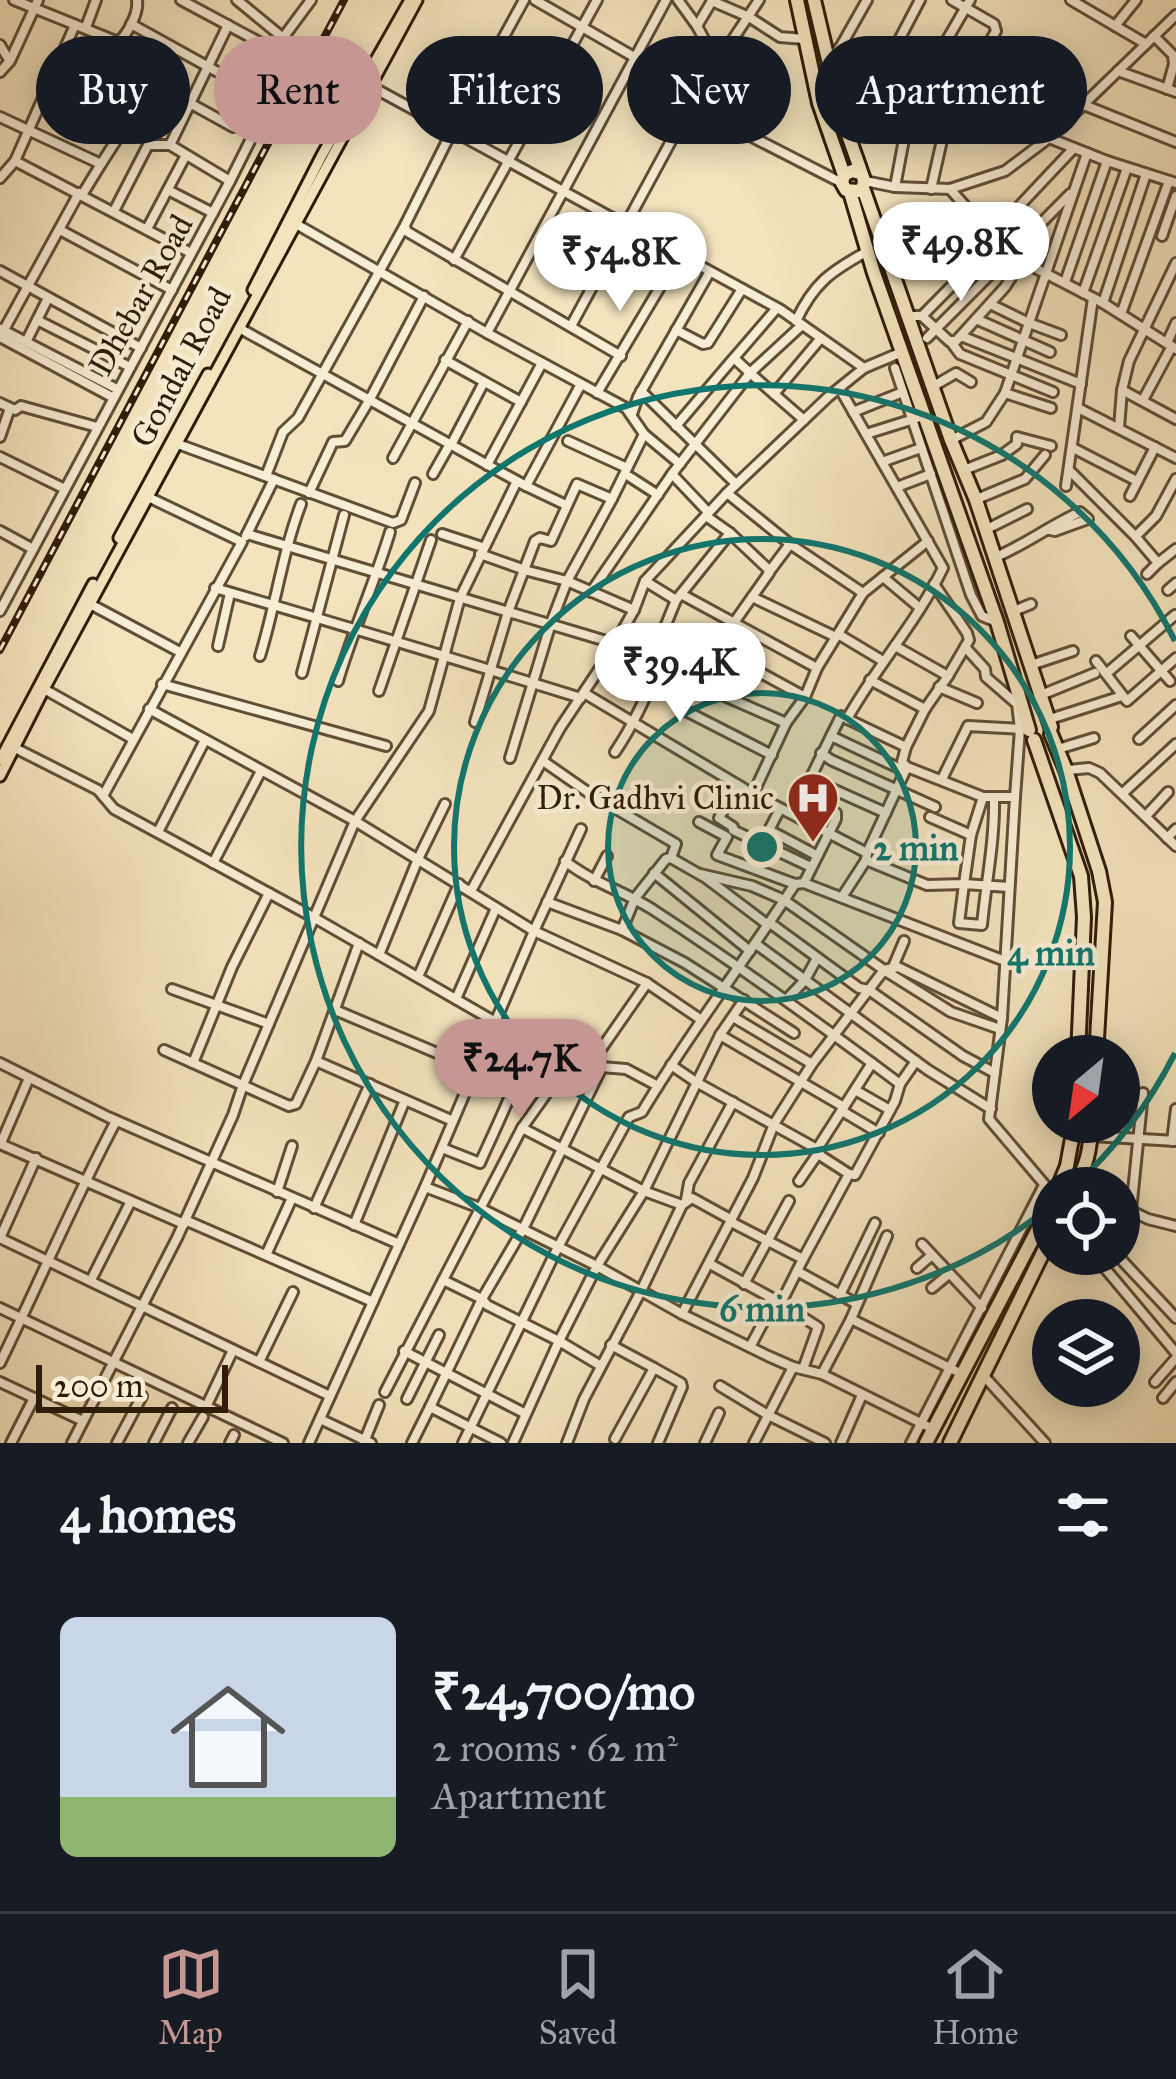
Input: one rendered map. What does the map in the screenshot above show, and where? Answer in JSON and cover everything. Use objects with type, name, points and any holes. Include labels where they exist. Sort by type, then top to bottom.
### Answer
[{"type":"highway","points":[[797,0],[825,124],[914,316],[932,387],[976,500],[1099,871],[1105,902],[1097,1035]]},
{"type":"highway","points":[[814,0],[822,36]]},
{"type":"highway","points":[[847,144],[868,251],[919,418],[997,622],[1027,733],[1081,876],[1079,1035]]},
{"type":"highway","points":[[1027,733],[1039,720],[1050,727]]},
{"type":"highway","points":[[926,1443],[927,1426],[1032,1232]]},
{"type":"highway","points":[[950,1443],[1032,1275]]},
{"type":"main road","points":[[382,55],[413,0]]},
{"type":"main road","name":"Gondal Road","points":[[0,760],[334,144]]},
{"type":"main road","points":[[0,776],[11,746],[336,144]]},
{"type":"street","points":[[14,0],[36,4],[118,42],[131,24],[137,0]]},
{"type":"street","points":[[75,36],[96,0]]},
{"type":"street","points":[[182,0],[248,36]]},
{"type":"street","points":[[238,0],[281,36]]},
{"type":"street","name":"Dhebar Road","points":[[283,36],[311,0]]},
{"type":"street","points":[[504,36],[524,0]]},
{"type":"street","points":[[535,0],[627,52]]},
{"type":"street","points":[[454,260],[597,0]]},
{"type":"street","points":[[647,36],[666,0]]},
{"type":"street","points":[[679,0],[702,36]]},
{"type":"street","points":[[735,36],[759,0]]},
{"type":"street","points":[[847,36],[867,0]]},
{"type":"street","points":[[901,36],[920,0]]},
{"type":"street","points":[[952,0],[968,4],[994,24],[993,36]]},
{"type":"street","points":[[1071,0],[1146,44]]},
{"type":"street","points":[[1115,26],[1136,0]]},
{"type":"street","points":[[697,26],[712,1],[780,37],[804,39]]},
{"type":"street","points":[[0,71],[10,61],[36,4]]},
{"type":"street","points":[[950,36],[968,4]]},
{"type":"street","points":[[1087,102],[1175,17]]},
{"type":"street","points":[[131,24],[214,71]]},
{"type":"street","points":[[214,117],[190,104],[227,25]]},
{"type":"street","points":[[1118,71],[1172,91],[1173,55],[1154,36]]},
{"type":"street","points":[[0,45],[10,61]]},
{"type":"street","points":[[487,333],[627,74]]},
{"type":"street","points":[[1087,106],[1176,142]]},
{"type":"street","points":[[0,178],[15,160],[36,113]]},
{"type":"street","points":[[0,118],[100,164]]},
{"type":"street","points":[[1,333],[114,144]]},
{"type":"street","name":"Dhebar Road","points":[[0,611],[4,594],[33,549],[248,144]]},
{"type":"street","points":[[103,796],[244,538],[270,478],[283,432],[298,418],[323,374],[446,144]]},
{"type":"street","points":[[475,144],[777,308],[864,368]]},
{"type":"street","points":[[571,327],[669,144]]},
{"type":"street","points":[[768,144],[854,182],[931,189],[994,177],[1042,144]]},
{"type":"street","points":[[895,187],[903,144]]},
{"type":"street","points":[[931,189],[940,144]]},
{"type":"street","points":[[1064,144],[1172,182],[1121,314]]},
{"type":"street","points":[[114,212],[148,145],[170,145],[230,181]]},
{"type":"street","points":[[1053,392],[960,354],[937,328],[914,316],[994,238],[1074,148]]},
{"type":"street","points":[[951,440],[986,422],[1005,393],[1087,153]]},
{"type":"street","points":[[147,230],[186,154]]},
{"type":"street","points":[[15,160],[191,253]]},
{"type":"street","points":[[1065,282],[1107,161]]},
{"type":"street","points":[[1066,486],[1093,298],[1127,168]]},
{"type":"street","points":[[1093,298],[1146,174]]},
{"type":"street","points":[[950,189],[1009,254],[1171,346]]},
{"type":"street","points":[[169,190],[213,213]]},
{"type":"street","points":[[927,338],[1073,191]]},
{"type":"street","points":[[1162,236],[1176,196]]},
{"type":"street","points":[[296,224],[626,408],[644,434],[680,464]]},
{"type":"street","points":[[405,225],[411,235],[621,356]]},
{"type":"street","points":[[60,230],[172,290]]},
{"type":"street","points":[[592,592],[695,442],[750,373],[799,323],[807,297],[818,283],[868,251]]},
{"type":"street","points":[[598,393],[678,256]]},
{"type":"street","points":[[951,341],[990,304],[1021,262]]},
{"type":"street","points":[[1119,428],[1129,362],[1176,263]]},
{"type":"street","points":[[0,271],[141,348]]},
{"type":"street","points":[[631,416],[709,273]]},
{"type":"street","points":[[676,330],[708,344],[742,289]]},
{"type":"street","points":[[308,493],[333,442],[345,441],[370,399],[424,296]]},
{"type":"street","points":[[26,342],[48,298]]},
{"type":"street","points":[[990,304],[1061,335]]},
{"type":"street","points":[[676,425],[777,308]]},
{"type":"street","points":[[976,319],[1050,352]]},
{"type":"street","points":[[37,320],[130,367]]},
{"type":"street","points":[[393,458],[468,322]]},
{"type":"street","points":[[1143,400],[1171,346],[1176,323]]},
{"type":"street","points":[[239,328],[566,505]]},
{"type":"street","points":[[1,333],[26,342],[114,393]]},
{"type":"street","points":[[1,333],[114,393]]},
{"type":"street","points":[[961,336],[1081,384]]},
{"type":"street","points":[[775,394],[820,338]]},
{"type":"street","points":[[471,891],[560,728],[634,610],[645,581],[804,420],[864,368],[902,352]]},
{"type":"street","points":[[734,358],[804,420]]},
{"type":"street","points":[[446,360],[521,402]]},
{"type":"street","points":[[487,465],[542,363]]},
{"type":"street","points":[[895,368],[919,418],[921,448],[971,595],[982,616],[997,622]]},
{"type":"street","points":[[932,387],[956,373],[971,382]]},
{"type":"street","points":[[434,474],[484,382]]},
{"type":"street","points":[[72,1443],[233,1115],[355,821],[429,712],[460,598],[481,550],[581,384]]},
{"type":"street","points":[[840,389],[943,565],[847,718]]},
{"type":"street","points":[[1122,390],[1176,419]]},
{"type":"street","points":[[641,392],[736,484]]},
{"type":"street","points":[[853,412],[904,392]]},
{"type":"street","points":[[1005,393],[1051,408]]},
{"type":"street","points":[[0,404],[97,427]]},
{"type":"street","points":[[1078,408],[1176,458]]},
{"type":"street","points":[[0,437],[9,411]]},
{"type":"street","points":[[866,434],[919,418]]},
{"type":"street","points":[[510,758],[567,581],[629,473],[644,434]]},
{"type":"street","points":[[964,470],[1002,455],[1016,444],[1017,437],[1051,446]]},
{"type":"street","points":[[568,441],[629,473],[658,495]]},
{"type":"street","points":[[178,444],[392,523],[401,520],[415,483]]},
{"type":"street","points":[[1130,496],[1155,447]]},
{"type":"street","points":[[882,462],[921,448]]},
{"type":"street","points":[[1073,448],[1137,482]]},
{"type":"street","points":[[976,500],[1024,479],[1045,455]]},
{"type":"street","points":[[0,458],[65,489]]},
{"type":"street","points":[[1069,470],[1158,563]]},
{"type":"street","points":[[672,474],[769,573]]},
{"type":"street","points":[[897,487],[931,474]]},
{"type":"street","points":[[1136,536],[1156,516],[1175,483]]},
{"type":"street","points":[[475,722],[535,541],[551,541],[577,484],[612,499]]},
{"type":"street","points":[[727,494],[862,593]]},
{"type":"street","points":[[146,496],[244,538],[285,546],[613,644]]},
{"type":"street","points":[[260,656],[285,546],[301,503]]},
{"type":"street","points":[[986,530],[1027,509]]},
{"type":"street","points":[[302,673],[344,515]]},
{"type":"street","points":[[995,558],[1050,530]]},
{"type":"street","points":[[0,531],[33,549]]},
{"type":"street","points":[[338,681],[390,532]]},
{"type":"street","points":[[615,752],[635,723],[655,676],[663,654],[653,650],[679,597],[730,533]]},
{"type":"street","points":[[442,534],[634,610]]},
{"type":"street","points":[[380,691],[431,539]]},
{"type":"street","points":[[753,794],[786,723],[862,593],[928,541]]},
{"type":"street","points":[[733,623],[790,544]]},
{"type":"street","points":[[1147,574],[1176,548]]},
{"type":"street","points":[[883,577],[920,608]]},
{"type":"street","points":[[645,581],[817,668]]},
{"type":"street","points":[[906,769],[902,762],[906,747],[969,640],[934,584]]},
{"type":"street","points":[[215,588],[583,696],[867,857],[927,885],[1009,887]]},
{"type":"street","points":[[218,646],[230,593]]},
{"type":"street","points":[[752,597],[884,661]]},
{"type":"street","points":[[90,604],[180,652]]},
{"type":"street","points":[[1014,611],[1031,604]]},
{"type":"street","points":[[1108,674],[1175,615]]},
{"type":"street","points":[[664,627],[805,697]]},
{"type":"street","points":[[1131,635],[1170,681]]},
{"type":"street","points":[[895,646],[948,676]]},
{"type":"street","points":[[965,646],[985,669],[986,677],[1017,704],[1027,733],[1016,797],[1002,1018],[989,1119],[1032,1169]]},
{"type":"street","points":[[1031,665],[1073,651]]},
{"type":"street","points":[[608,656],[655,676],[702,686],[786,723]]},
{"type":"street","points":[[1096,661],[1127,701],[1176,658]]},
{"type":"street","points":[[725,696],[741,662]]},
{"type":"street","points":[[1040,694],[1096,673]]},
{"type":"street","points":[[870,680],[926,710]]},
{"type":"street","points":[[162,684],[386,746]]},
{"type":"street","points":[[939,687],[977,703]]},
{"type":"street","points":[[44,689],[133,739]]},
{"type":"street","points":[[1050,727],[1122,696]]},
{"type":"street","points":[[1139,739],[1176,705]]},
{"type":"street","points":[[148,710],[355,821],[534,931],[647,983],[700,1019]]},
{"type":"street","points":[[684,710],[772,755]]},
{"type":"street","points":[[886,813],[810,779],[841,716],[906,747]]},
{"type":"street","points":[[942,779],[968,726],[1027,733]]},
{"type":"street","points":[[831,736],[906,769],[989,797],[1016,797]]},
{"type":"street","points":[[1058,749],[1094,738]]},
{"type":"street","points":[[158,832],[205,740]]},
{"type":"street","points":[[1123,793],[1176,744]]},
{"type":"street","points":[[11,746],[98,790],[114,809],[314,917],[526,1041],[517,1075],[480,1162],[442,1148]]},
{"type":"street","points":[[821,753],[971,835]]},
{"type":"street","points":[[543,761],[676,844],[671,858],[635,898],[622,930]]},
{"type":"street","points":[[842,897],[867,857],[906,769]]},
{"type":"street","points":[[1066,770],[1094,769],[1176,846]]},
{"type":"street","points":[[213,863],[261,771]]},
{"type":"street","points":[[738,785],[719,818],[733,830],[811,867]]},
{"type":"street","points":[[1146,816],[1168,792]]},
{"type":"street","points":[[989,797],[995,837],[982,925],[959,923],[971,835],[989,797]]},
{"type":"street","points":[[379,955],[445,804]]},
{"type":"street","points":[[781,808],[770,830],[816,855]]},
{"type":"street","points":[[463,1443],[558,1246],[629,1117],[642,1112],[722,986],[811,867],[836,813]]},
{"type":"street","points":[[699,822],[728,837],[717,855],[842,897],[1005,961]]},
{"type":"street","points":[[1168,838],[1176,829]]},
{"type":"street","points":[[309,1443],[581,830]]},
{"type":"street","points":[[594,881],[607,856]]},
{"type":"street","points":[[671,858],[860,988],[995,1073]]},
{"type":"street","points":[[566,861],[594,881],[635,898],[737,965],[900,1084]]},
{"type":"street","points":[[654,873],[753,948],[991,1109]]},
{"type":"street","points":[[700,874],[752,886],[784,900],[951,1012],[1000,1029]]},
{"type":"street","points":[[418,977],[459,884]]},
{"type":"street","points":[[193,1063],[269,893]]},
{"type":"street","points":[[547,902],[622,930],[794,1033]]},
{"type":"street","points":[[455,998],[496,908]]},
{"type":"street","points":[[682,1314],[753,1178],[773,1124],[904,941]]},
{"type":"street","points":[[164,1050],[294,1106],[316,1061],[359,943]]},
{"type":"street","points":[[786,1000],[818,958]]},
{"type":"street","points":[[888,969],[898,967],[1002,1018]]},
{"type":"street","points":[[412,1443],[601,1067],[599,1052],[647,983]]},
{"type":"street","points":[[172,989],[268,1024]]},
{"type":"street","points":[[512,1443],[597,1266],[644,1191],[720,1035],[745,1000]]},
{"type":"street","points":[[334,1010],[476,1069]]},
{"type":"street","points":[[733,1017],[812,1064]]},
{"type":"street","points":[[720,1035],[801,1080],[879,1133]]},
{"type":"street","points":[[316,1061],[453,1120]]},
{"type":"street","points":[[670,1065],[855,1175],[916,1061]]},
{"type":"street","points":[[385,1392],[522,1127],[569,1062]]},
{"type":"street","points":[[0,1063],[116,1121],[399,1244]]},
{"type":"street","points":[[799,1180],[872,1063]]},
{"type":"street","points":[[601,1067],[626,1069],[658,1086]]},
{"type":"street","points":[[517,1075],[548,1090]]},
{"type":"street","points":[[29,1078],[0,1143],[373,1302]]},
{"type":"street","points":[[314,1208],[370,1084]]},
{"type":"street","points":[[855,1090],[890,1110]]},
{"type":"street","points":[[1140,1128],[1143,1093]]},
{"type":"street","points":[[354,1225],[405,1100]]},
{"type":"street","points":[[567,1443],[584,1399],[684,1203],[689,1183],[734,1102]]},
{"type":"street","points":[[1140,1139],[1174,1141],[1176,1109]]},
{"type":"street","points":[[0,1363],[116,1121]]},
{"type":"street","points":[[522,1127],[644,1191],[684,1203],[692,1198],[803,1259]]},
{"type":"street","points":[[277,1192],[292,1146]]},
{"type":"street","points":[[36,1159],[0,1238],[330,1396]]},
{"type":"street","points":[[750,1347],[849,1174]]},
{"type":"street","points":[[425,1187],[558,1246],[750,1347],[822,1374],[927,1426],[911,1443]]},
{"type":"street","points":[[266,1255],[292,1198]]},
{"type":"street","points":[[744,1284],[789,1201]]},
{"type":"street","points":[[91,1280],[131,1202]]},
{"type":"street","points":[[1140,1215],[1176,1226]]},
{"type":"street","points":[[839,1294],[875,1223]]},
{"type":"street","points":[[850,1319],[956,1372],[982,1308],[1032,1227]]},
{"type":"street","points":[[822,1374],[887,1236]]},
{"type":"street","points":[[922,1244],[982,1308]]},
{"type":"street","points":[[917,1268],[932,1255]]},
{"type":"street","points":[[710,1264],[818,1327],[754,1443]]},
{"type":"street","points":[[797,1271],[857,1304]]},
{"type":"street","points":[[932,1288],[949,1274]]},
{"type":"street","points":[[1110,1275],[1176,1356],[1155,1382]]},
{"type":"street","points":[[1136,1275],[1176,1318]]},
{"type":"street","points":[[442,1280],[601,1366]]},
{"type":"street","points":[[259,1362],[293,1292]]},
{"type":"street","points":[[0,1308],[204,1412],[283,1443]]},
{"type":"street","points":[[407,1399],[439,1335]]},
{"type":"street","points":[[611,1345],[681,1383],[658,1443]]},
{"type":"street","points":[[188,1443],[233,1351]]},
{"type":"street","points":[[404,1351],[524,1413]]},
{"type":"street","points":[[615,1439],[654,1368]]},
{"type":"street","points":[[983,1375],[1045,1443]]},
{"type":"street","points":[[0,1382],[83,1421]]},
{"type":"street","points":[[1163,1398],[1176,1382]]},
{"type":"street","points":[[720,1386],[825,1443]]},
{"type":"street","points":[[841,1443],[862,1395]]},
{"type":"street","points":[[117,1443],[142,1396]]},
{"type":"street","points":[[11,1443],[34,1398]]},
{"type":"street","points":[[320,1419],[366,1442],[380,1405]]},
{"type":"street","points":[[154,1443],[172,1408]]},
{"type":"street","points":[[430,1408],[501,1443]]},
{"type":"street","points":[[705,1443],[719,1413]]},
{"type":"railway","points":[[0,650],[344,0]]},
{"type":"place","name":"Dr. Gadhvi Clinic","points":[[813,844]]}]
